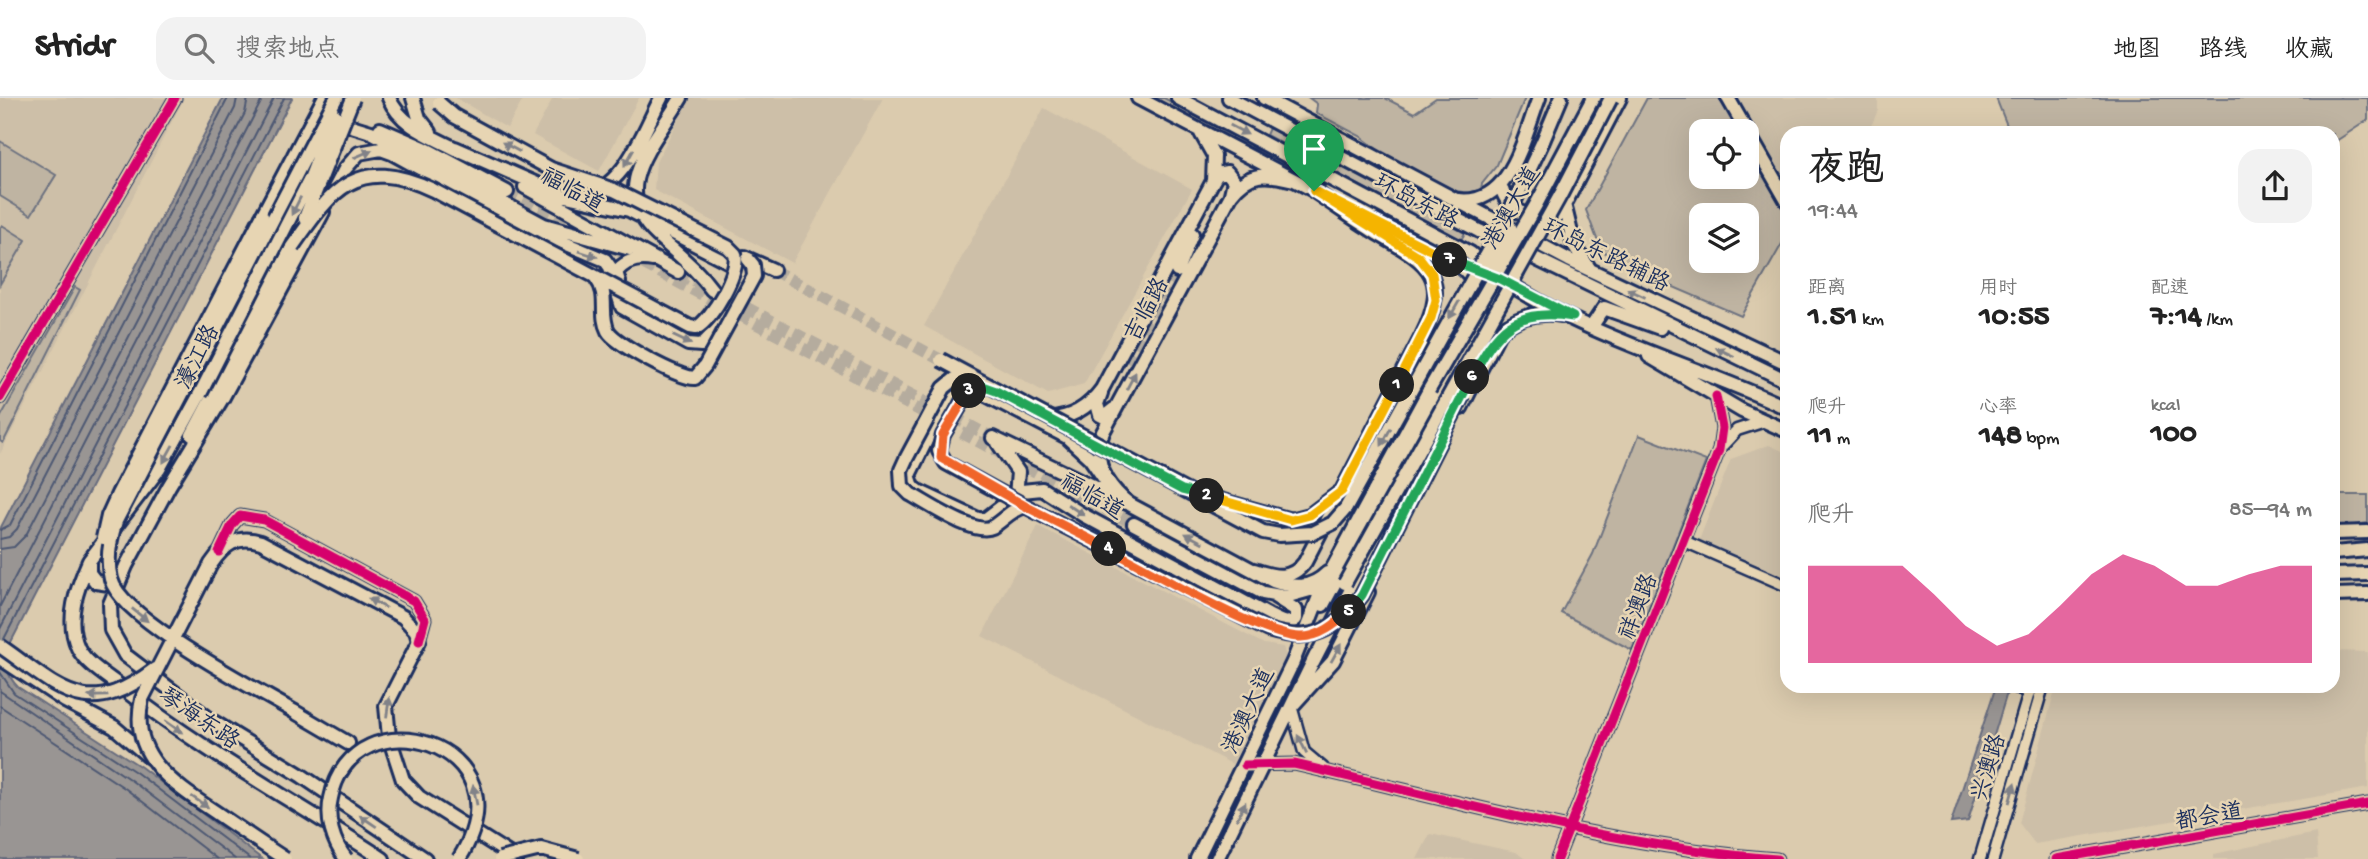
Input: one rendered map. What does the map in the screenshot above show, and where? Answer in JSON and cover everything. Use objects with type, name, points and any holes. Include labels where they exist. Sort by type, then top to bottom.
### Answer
[{"type":"main road","points":[[324,98],[108,516],[103,540],[111,580],[124,602],[155,627],[348,743]]},
{"type":"main road","points":[[111,580],[109,543],[116,521],[339,98]]},
{"type":"main road","name":"濠江路","points":[[205,397],[310,179],[339,98]]},
{"type":"main road","name":"濠江路","points":[[89,561],[159,469],[205,397],[292,247],[322,181],[353,98]]},
{"type":"main road","points":[[380,98],[398,126],[424,148]]},
{"type":"main road","points":[[89,561],[92,579],[101,584],[117,579],[126,566],[169,485],[223,397],[345,169],[359,153],[381,149],[392,153],[531,229],[580,251],[593,253],[610,267],[622,307],[688,344],[701,345],[711,337],[739,286],[739,272],[723,257],[629,209],[574,199],[451,146],[407,123],[399,116],[388,98]]},
{"type":"main road","points":[[413,98],[419,118],[428,131],[451,146]]},
{"type":"main road","points":[[574,199],[601,190],[619,175],[661,98]]},
{"type":"main road","points":[[681,98],[642,163],[632,188],[635,207],[645,223],[698,270],[712,290]]},
{"type":"main road","points":[[1138,98],[1459,265],[1506,278]]},
{"type":"main road","name":"环岛东路","points":[[1178,98],[1470,253],[1506,278],[1573,317],[1640,348],[1731,382],[1780,405]]},
{"type":"main road","name":"环岛东路","points":[[1229,98],[1479,231],[1780,378]]},
{"type":"main road","name":"环岛东路辅路","points":[[1264,98],[1593,272],[1780,360]]},
{"type":"main road","points":[[1455,200],[1482,199],[1501,186],[1539,98]]},
{"type":"main road","points":[[1429,390],[1513,219],[1559,98]]},
{"type":"main road","name":"港澳大道","points":[[1197,859],[1293,662],[1335,562],[1429,390],[1536,205],[1593,98]]},
{"type":"main road","name":"港澳大道","points":[[1217,859],[1313,663],[1345,583],[1474,347],[1506,278],[1561,194],[1611,98]]},
{"type":"main road","points":[[1501,186],[1506,202],[1534,219],[1548,221],[1565,208],[1620,98]]},
{"type":"main road","points":[[1728,98],[1780,189]]},
{"type":"main road","points":[[438,100],[471,126],[551,169],[626,195],[773,270]]},
{"type":"main road","points":[[294,155],[319,131],[345,124],[369,125],[424,148]]},
{"type":"main road","points":[[345,124],[371,132],[544,225],[641,250]]},
{"type":"main road","name":"吉临路","points":[[1028,417],[1058,419],[1076,413],[1086,408],[1102,389],[1212,184],[1215,167],[1212,147],[1193,126]]},
{"type":"main road","points":[[941,360],[975,381],[1263,532],[1279,535],[1313,533],[1332,523],[1367,474],[1429,355],[1509,213],[1543,141]]},
{"type":"main road","name":"福临道","points":[[451,146],[678,272],[650,259],[630,261],[616,272],[622,307]]},
{"type":"main road","name":"福临道","points":[[424,148],[507,192]]},
{"type":"main road","points":[[1212,184],[1217,174],[1227,172],[1234,181],[1231,195]]},
{"type":"main road","name":"吉临路","points":[[1107,481],[1100,464],[1100,441],[1231,195],[1243,180],[1252,176],[1271,174],[1294,180]]},
{"type":"main road","points":[[292,247],[325,200],[343,186],[370,176],[402,178],[433,190],[696,328],[707,320],[737,267],[735,254],[728,247]]},
{"type":"main road","points":[[1254,570],[1279,577],[1299,570],[1415,350],[1436,300],[1431,272],[1419,257],[1314,191]]},
{"type":"main road","points":[[1177,271],[1186,254],[1202,204]]},
{"type":"main road","points":[[1565,208],[1574,244],[1593,272]]},
{"type":"main road","points":[[594,275],[604,291],[606,324],[613,337],[681,376],[695,378],[705,366],[754,276],[753,265],[748,259]]},
{"type":"main road","points":[[1293,662],[1480,313],[1481,296],[1477,283],[1459,265]]},
{"type":"main road","points":[[1592,326],[1604,308],[1635,321],[1694,338]]},
{"type":"main road","points":[[1313,663],[1426,447],[1497,335],[1510,324],[1540,313],[1573,317]]},
{"type":"main road","points":[[1292,707],[1333,661],[1497,335]]},
{"type":"main road","points":[[1640,348],[1665,367],[1780,428]]},
{"type":"main road","points":[[996,391],[982,386],[970,389],[943,435],[939,452],[946,463],[1268,630],[1301,637],[1312,635],[1338,622],[1362,595],[1462,390],[1452,366],[1428,349],[1415,350]]},
{"type":"main road","points":[[1757,349],[1780,370]]},
{"type":"main road","points":[[975,381],[957,378],[944,388],[901,470],[902,486],[910,494],[978,530],[992,527],[1020,501]]},
{"type":"main road","name":"福临道","points":[[1107,481],[1080,447],[967,385],[961,385],[949,394],[909,475],[913,487],[920,492],[974,520],[987,519],[1020,501],[1035,488],[1051,493],[1083,515],[1279,621],[1292,623],[1296,619],[1296,610],[1274,596],[1134,524]]},
{"type":"main road","points":[[1102,389],[1097,404],[1100,415],[1110,414],[1118,404]]},
{"type":"main road","points":[[169,485],[205,397]]},
{"type":"main road","name":"福临道","points":[[1020,501],[1018,472],[993,438],[1254,570],[1294,587],[1320,580],[1335,562]]},
{"type":"main road","points":[[1107,481],[1129,505]]},
{"type":"main road","points":[[1182,490],[1291,520],[1310,515],[1342,491]]},
{"type":"main road","points":[[2340,533],[2368,532]]},
{"type":"main road","points":[[149,757],[141,736],[139,712],[158,667],[211,564],[228,544],[243,538],[270,545],[403,617],[416,631],[419,641],[386,706],[389,737],[402,780],[419,797],[517,859]]},
{"type":"main road","points":[[2340,552],[2368,550]]},
{"type":"main road","name":"琴海东路","points":[[89,561],[75,596],[72,613],[74,636],[87,659],[194,741],[383,859]]},
{"type":"main road","name":"琴海东路","points":[[126,566],[109,614],[111,630],[125,655],[212,721],[302,776],[425,859]]},
{"type":"main road","points":[[2340,575],[2368,575]]},
{"type":"main road","points":[[1274,596],[1297,596],[1324,584]]},
{"type":"main road","points":[[2340,595],[2368,594]]},
{"type":"main road","points":[[0,646],[63,689],[87,696],[107,697],[118,694],[158,667]]},
{"type":"main road","points":[[0,658],[65,701],[114,727],[149,757],[176,786],[285,859]]},
{"type":"main road","points":[[346,859],[332,829],[329,814],[332,789],[342,772],[358,755],[378,744],[402,739],[428,742],[444,749],[461,764],[472,782],[476,794],[477,821],[459,859]]},
{"type":"main road","points":[[500,859],[541,849],[578,859]]},
{"type":"street","points":[[0,398],[175,98]]},
{"type":"street","name":"祥澳路","points":[[1557,859],[1719,450],[1722,428],[1716,396]]},
{"type":"street","name":"祥澳路","points":[[1719,450],[1737,430],[1765,421]]},
{"type":"street","points":[[219,552],[232,525],[240,516],[264,520],[414,601],[425,619],[419,641]]},
{"type":"street","points":[[1684,541],[1780,583]]},
{"type":"street","name":"兴澳路","points":[[1980,859],[2029,693]]},
{"type":"street","name":"兴澳路","points":[[1993,859],[2041,693]]},
{"type":"street","points":[[1292,707],[1304,752],[1326,771]]},
{"type":"street","points":[[1245,765],[1294,764],[1570,826],[1724,855],[1777,859]]},
{"type":"street","name":"都会道","points":[[2056,859],[2215,834],[2368,804]]},
{"type":"shaded area","points":[[0,98],[184,98],[0,454]]},
{"type":"shaded area","points":[[456,98],[524,98],[507,128]]},
{"type":"shaded area","points":[[553,98],[639,98],[599,171],[533,135]]},
{"type":"shaded area","points":[[690,98],[883,98],[792,263],[654,190],[656,162]]},
{"type":"shaded area","points":[[1153,98],[1164,98],[1263,151],[1243,146]]},
{"type":"shaded area","points":[[1309,98],[1385,98],[1414,113],[1436,98],[1525,98],[1497,165],[1481,189],[1469,193],[1456,191],[1385,155],[1360,136],[1316,113],[1317,104]]},
{"type":"shaded area","points":[[1647,98],[1719,98],[1732,119],[1689,119],[1689,189],[1759,189],[1759,165],[1780,201],[1780,247],[1741,316],[1613,261],[1600,247],[1586,210]]},
{"type":"shaded area","points":[[1736,98],[1878,98],[1878,110],[1870,126],[1780,126],[1780,174],[1759,138],[1759,119],[1748,119]]},
{"type":"shaded area","points":[[1996,98],[2368,98],[2368,120],[2340,138],[2340,126],[2007,126]]},
{"type":"shaded area","points":[[1044,108],[1192,189],[1084,384],[1048,394],[924,326]]},
{"type":"shaded area","points":[[1269,128],[1465,233],[1461,240],[1266,135]]},
{"type":"shaded area","points":[[0,141],[56,175],[31,215],[0,196]]},
{"type":"shaded area","points":[[2,225],[26,240],[0,284],[0,228]]},
{"type":"shaded area","points":[[75,287],[80,290],[3,443],[0,441],[0,418]]},
{"type":"shaded area","points":[[1639,435],[1706,461],[1632,650],[1561,613],[1593,554]]},
{"type":"shaded area","points":[[1769,445],[1780,450],[1780,591],[1694,553],[1731,459]]},
{"type":"shaded area","points":[[2340,495],[2368,495],[2368,523],[2340,527]]},
{"type":"shaded area","points":[[1038,526],[1264,644],[1283,647],[1286,657],[1232,764],[982,636]]},
{"type":"shaded area","points":[[2340,651],[2368,652],[2368,788],[2035,844],[2019,823],[2054,693],[2340,693]]},
{"type":"shaded area","points":[[2316,833],[2318,859],[2214,859],[2214,854]]},
{"type":"shaded area","points":[[1430,834],[1516,852],[1525,859],[1417,859]]},
{"type":"water","points":[[223,98],[292,98],[10,644],[6,662],[10,677],[18,687],[141,767],[262,859],[0,859],[0,529]]},
{"type":"water","points":[[1994,693],[2007,693],[1968,821],[1951,823]]},
{"type":"tunnel","points":[[507,192],[586,234]]},
{"type":"tunnel","points":[[612,247],[1134,524]]},
{"type":"tunnel","points":[[773,270],[941,360]]},
{"type":"tunnel","points":[[1127,363],[1177,271]]},
{"type":"tunnel","points":[[678,272],[711,289]]},
{"type":"tunnel","points":[[730,299],[993,438]]},
{"type":"cycle path","points":[[0,398],[175,98]]},
{"type":"cycle path","points":[[1557,859],[1719,450],[1722,428],[1716,396]]},
{"type":"cycle path","points":[[219,552],[232,525],[240,516],[264,520],[414,601],[425,619],[419,641]]},
{"type":"cycle path","points":[[1245,765],[1294,764],[1594,833],[1716,853],[1777,859]]},
{"type":"cycle path","points":[[2056,859],[2368,804]]},
{"type":"route","points":[[1314,191],[1463,267],[1500,279],[1573,317],[1540,313],[1510,324],[1500,331],[1486,351],[1463,395],[1362,595],[1338,622],[1327,629],[1301,637],[1268,630],[1025,506],[941,458],[939,452],[943,435],[965,396],[970,389],[982,386],[1182,490],[1291,520],[1310,515],[1342,491],[1431,318],[1436,300],[1432,274],[1419,257],[1370,229],[1314,191]]}]
